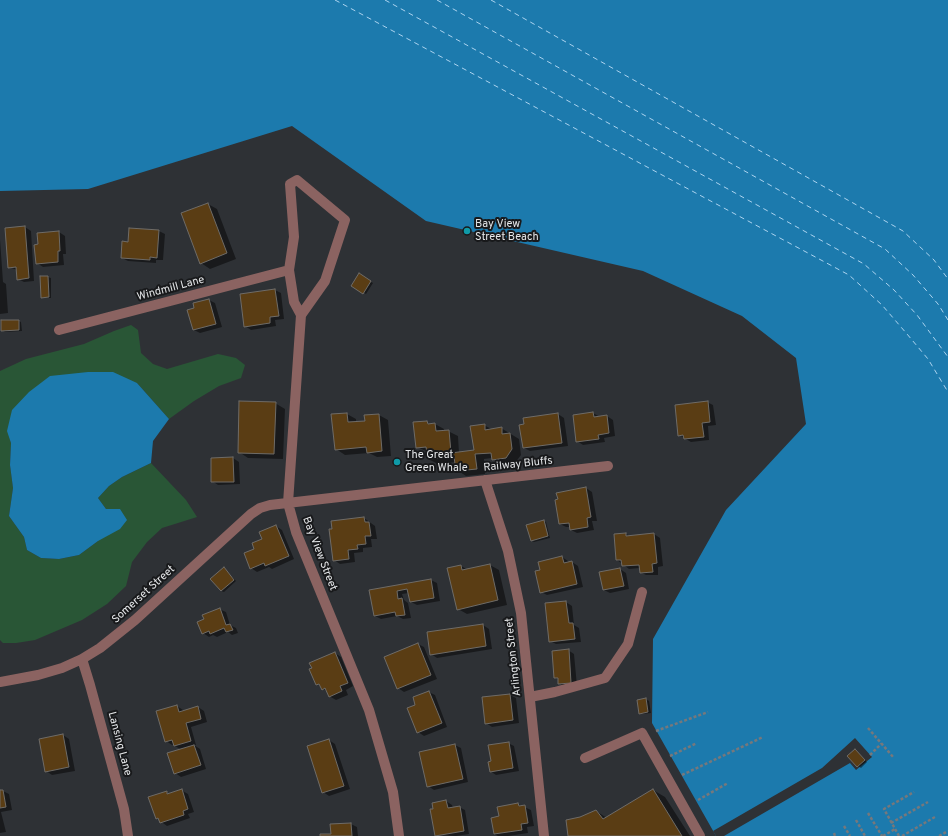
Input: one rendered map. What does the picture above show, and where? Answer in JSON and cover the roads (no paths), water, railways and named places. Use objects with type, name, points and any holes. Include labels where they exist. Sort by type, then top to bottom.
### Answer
[{"type":"street","name":"Bay View Street","points":[[300,315],[325,281],[345,220],[297,180],[290,184],[294,237],[289,270],[294,302],[300,315],[288,503],[296,532],[369,710],[393,792],[399,836]]},
{"type":"street","name":"Windmill Lane","points":[[59,330],[289,270]]},
{"type":"street","name":"Railway Bluffs","points":[[288,503],[608,466]]},
{"type":"street","name":"Arlington Street","points":[[485,480],[508,551],[521,613],[544,836]]},
{"type":"street","name":"Somerset Street","points":[[0,682],[38,675],[62,668],[82,659],[106,643],[135,620],[251,514],[265,506],[288,503]]},
{"type":"street","points":[[530,697],[555,692],[605,678],[628,644],[642,592]]},
{"type":"street","name":"Lansing Lane","points":[[82,659],[122,802],[128,836]]},
{"type":"street","points":[[585,758],[642,733],[700,836]]},
{"type":"water","points":[[0,0],[948,0],[948,836],[716,836],[652,723],[653,639],[726,510],[806,424],[796,358],[742,316],[643,271],[426,221],[292,126],[88,189],[0,191]]},
{"type":"water","points":[[88,372],[113,372],[137,383],[169,419],[153,441],[151,463],[122,477],[109,486],[98,498],[106,509],[120,509],[127,520],[120,529],[98,541],[79,555],[59,559],[41,558],[27,550],[24,537],[9,516],[13,488],[10,465],[11,443],[7,431],[12,410],[29,392],[50,376]]},
{"type":"place","name":"Bay View Street Beach","points":[[467,231]]},
{"type":"place","name":"The Great Green Whale","points":[[397,462]]}]
